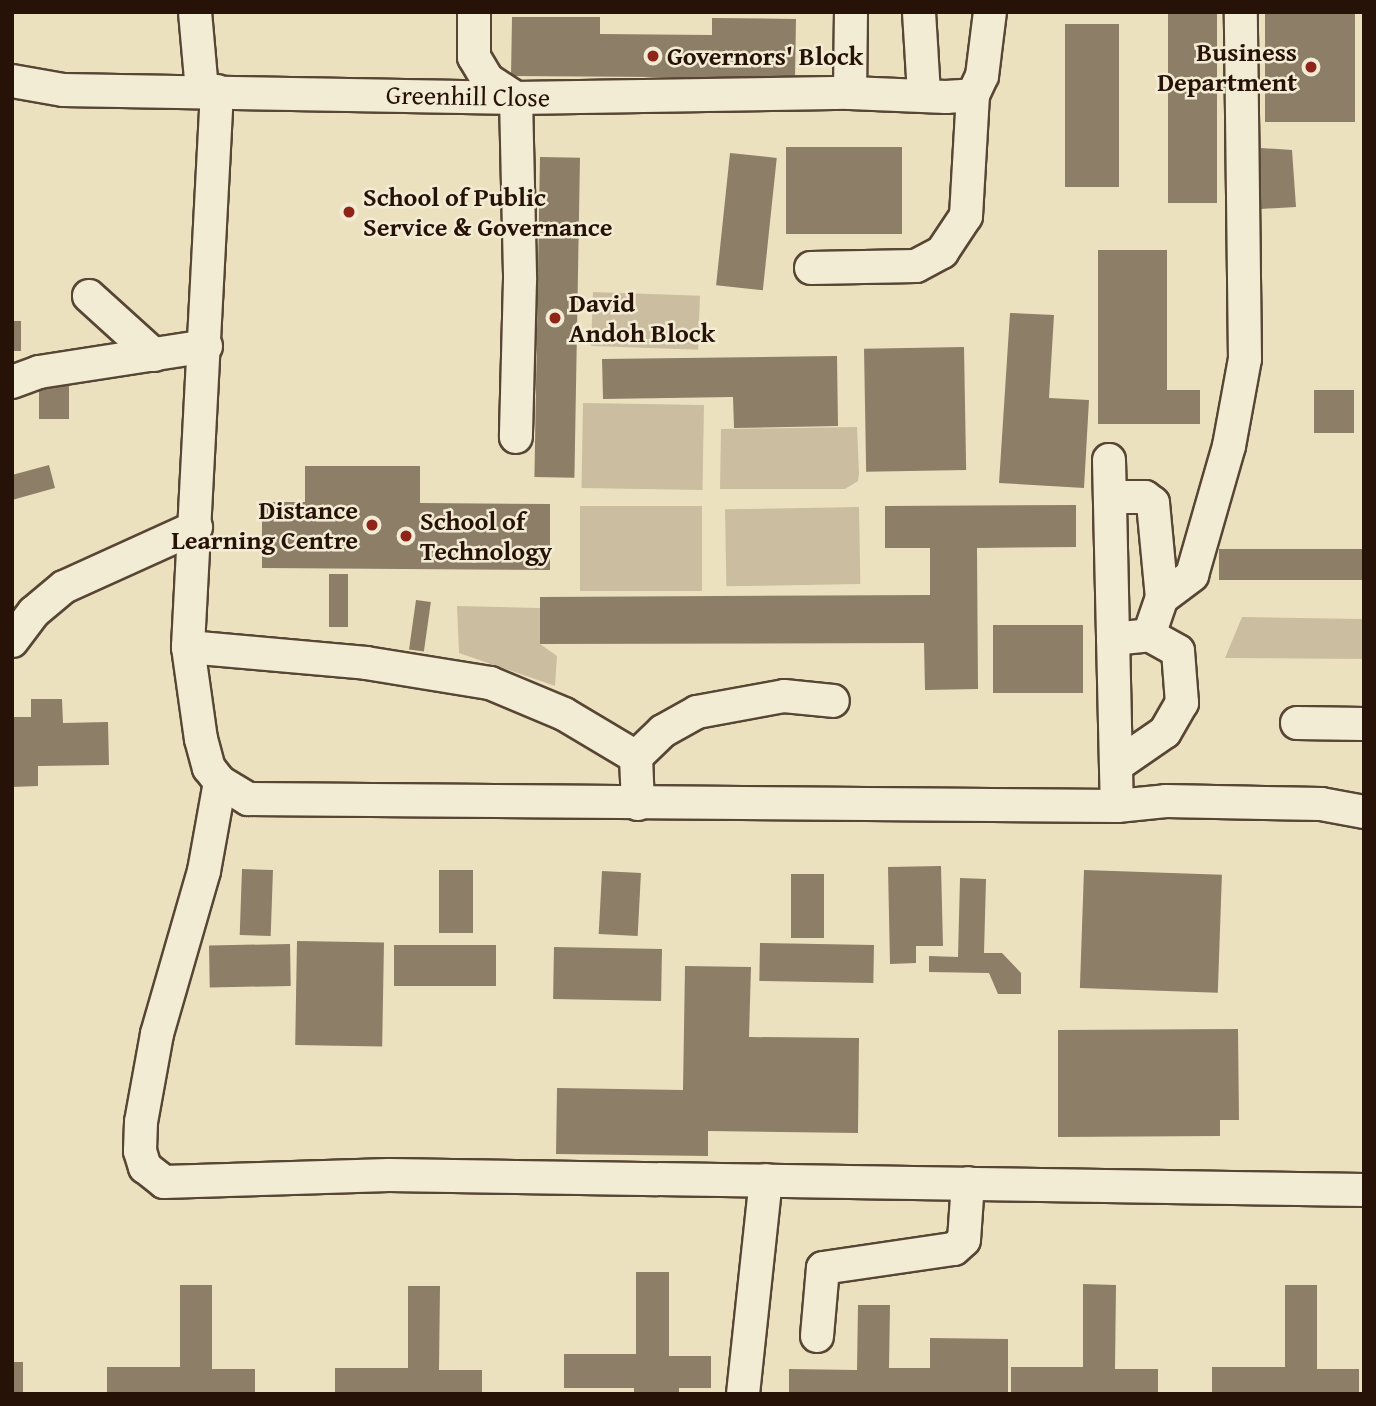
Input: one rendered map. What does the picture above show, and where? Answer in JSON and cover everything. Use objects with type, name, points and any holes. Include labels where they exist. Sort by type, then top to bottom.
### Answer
[{"type":"lane","points":[[195,12],[209,91],[206,346],[188,647],[201,739],[209,768],[220,782],[248,799],[1117,806],[1166,802],[1321,803],[1364,813]]},
{"type":"lane","points":[[474,12],[474,57],[488,80],[516,98],[520,280],[516,437]]},
{"type":"lane","points":[[850,93],[851,12]]},
{"type":"lane","points":[[919,12],[924,94]]},
{"type":"lane","points":[[811,268],[916,266],[942,252],[966,216],[973,95],[982,76],[990,12]]},
{"type":"lane","points":[[1162,598],[1192,575],[1228,446],[1245,359],[1241,12]]},
{"type":"lane","name":"Greenhill Close","points":[[12,81],[63,90],[516,98],[850,93],[973,95]]},
{"type":"lane","points":[[89,296],[154,355]]},
{"type":"lane","points":[[12,382],[39,372],[206,346]]},
{"type":"lane","points":[[1109,460],[1117,806]]},
{"type":"lane","points":[[1110,497],[1144,497],[1153,503],[1162,598],[1149,635]]},
{"type":"lane","points":[[12,641],[34,612],[64,587],[196,527]]},
{"type":"lane","points":[[1113,639],[1149,635],[1178,650],[1182,703],[1157,739],[1116,765]]},
{"type":"lane","points":[[188,647],[366,663],[490,683],[564,713],[636,757]]},
{"type":"lane","points":[[638,803],[636,757],[663,731],[696,712],[784,696],[834,701]]},
{"type":"lane","points":[[1297,723],[1364,724]]},
{"type":"lane","points":[[220,782],[204,871],[158,1034],[141,1122],[140,1151],[145,1167],[164,1182],[388,1175],[1364,1190]]},
{"type":"lane","points":[[743,1394],[766,1180]]},
{"type":"lane","points":[[817,1336],[823,1268],[954,1249],[964,1240],[968,1183]]},
{"type":"shaded area","points":[[593,292],[700,296],[698,350],[591,346]]},
{"type":"shaded area","points":[[583,403],[704,405],[702,490],[582,488]]},
{"type":"shaded area","points":[[857,427],[858,481],[845,489],[720,489],[721,429]]},
{"type":"shaded area","points":[[580,506],[702,506],[702,591],[580,591]]},
{"type":"shaded area","points":[[859,507],[860,584],[726,586],[725,509]]},
{"type":"shaded area","points":[[457,606],[540,608],[540,644],[557,656],[555,686],[459,653]]},
{"type":"shaded area","points":[[1242,617],[1364,619],[1364,659],[1225,658]]},
{"type":"building","points":[[1168,12],[1217,12],[1217,203],[1168,203]]},
{"type":"building","name":"Business Department","points":[[1265,12],[1355,12],[1355,122],[1265,122]]},
{"type":"building","name":"Governors' Block","points":[[512,17],[600,17],[600,34],[712,35],[712,18],[796,19],[795,78],[511,76]]},
{"type":"building","points":[[1065,24],[1119,24],[1119,187],[1065,187]]},
{"type":"building","points":[[786,147],[902,147],[902,234],[786,234]]},
{"type":"building","points":[[1261,148],[1292,150],[1296,207],[1261,209]]},
{"type":"building","points":[[730,153],[777,158],[763,290],[716,285]]},
{"type":"building","name":"David Andoh Block","points":[[540,157],[580,158],[574,478],[534,477]]},
{"type":"building","points":[[1098,250],[1167,250],[1167,390],[1200,390],[1200,424],[1098,424]]},
{"type":"building","points":[[1010,313],[1054,315],[1049,398],[1089,400],[1084,488],[999,483]]},
{"type":"building","points":[[12,321],[21,321],[21,351],[12,351]]},
{"type":"building","points":[[964,347],[966,470],[866,472],[864,349]]},
{"type":"building","points":[[837,356],[838,426],[734,428],[733,397],[603,399],[602,359]]},
{"type":"building","points":[[39,378],[69,378],[69,419],[39,419]]},
{"type":"building","points":[[1314,390],[1354,390],[1354,433],[1314,433]]},
{"type":"building","points":[[49,465],[55,488],[12,500],[12,475]]},
{"type":"building","name":"School of Technology","points":[[305,466],[420,466],[420,503],[550,504],[550,570],[262,568],[262,502],[305,502]]},
{"type":"building","points":[[1076,505],[1076,547],[977,548],[978,689],[925,690],[924,643],[540,644],[540,597],[930,595],[930,548],[885,548],[885,506]]},
{"type":"building","points":[[1219,549],[1364,549],[1364,580],[1219,580]]},
{"type":"building","points":[[329,574],[348,574],[348,627],[329,627]]},
{"type":"building","points":[[416,600],[431,602],[424,652],[409,650]]},
{"type":"building","points":[[993,625],[1083,625],[1083,693],[993,693]]},
{"type":"building","points":[[31,699],[62,699],[63,723],[108,722],[109,765],[38,766],[38,786],[12,787],[12,717],[31,717]]},
{"type":"building","points":[[941,866],[943,946],[916,946],[916,963],[890,964],[888,867]]},
{"type":"building","points":[[242,869],[273,870],[271,936],[240,935]]},
{"type":"building","points":[[439,870],[473,870],[473,933],[439,933]]},
{"type":"building","points":[[1084,870],[1222,875],[1218,993],[1080,988]]},
{"type":"building","points":[[602,871],[641,873],[638,936],[599,934]]},
{"type":"building","points":[[791,874],[824,874],[824,938],[791,938]]},
{"type":"building","points":[[960,878],[986,879],[984,953],[1002,953],[1021,973],[1021,994],[998,994],[989,973],[929,972],[929,956],[958,957]]},
{"type":"building","points":[[297,941],[384,943],[382,1047],[295,1045]]},
{"type":"building","points":[[760,943],[874,945],[873,983],[759,981]]},
{"type":"building","points":[[290,944],[291,986],[210,987],[209,945]]},
{"type":"building","points":[[394,945],[496,945],[496,986],[394,986]]},
{"type":"building","points":[[554,947],[662,949],[661,1001],[553,999]]},
{"type":"building","points":[[685,966],[751,967],[749,1037],[859,1038],[858,1133],[708,1131],[708,1156],[556,1154],[557,1088],[683,1090]]},
{"type":"building","points":[[1238,1029],[1239,1120],[1220,1120],[1220,1136],[1058,1137],[1058,1030]]},
{"type":"building","points":[[636,1272],[669,1272],[669,1356],[711,1356],[711,1388],[679,1388],[679,1394],[634,1394],[634,1388],[564,1388],[564,1354],[636,1354]]},
{"type":"building","points":[[1083,1284],[1116,1285],[1115,1369],[1158,1369],[1158,1394],[1011,1394],[1011,1367],[1083,1367]]},
{"type":"building","points":[[180,1285],[212,1285],[212,1369],[255,1369],[255,1394],[107,1394],[107,1367],[180,1367]]},
{"type":"building","points":[[1285,1285],[1317,1285],[1317,1369],[1359,1369],[1359,1394],[1212,1394],[1212,1367],[1285,1367]]},
{"type":"building","points":[[408,1286],[440,1286],[439,1370],[482,1370],[482,1394],[335,1394],[335,1368],[408,1368]]},
{"type":"building","points":[[858,1305],[890,1305],[889,1368],[930,1368],[930,1338],[1008,1339],[1008,1394],[789,1394],[789,1369],[857,1370]]},
{"type":"building","points":[[12,1362],[23,1362],[23,1394],[12,1394]]},
{"type":"place","name":"Governors' Block","points":[[653,56]]},
{"type":"place","name":"Business Department","points":[[1311,67]]},
{"type":"place","name":"School of Public Service & Governance","points":[[349,212]]},
{"type":"place","name":"David Andoh Block","points":[[555,318]]},
{"type":"place","name":"Distance Learning Centre","points":[[372,525]]},
{"type":"place","name":"School of Technology","points":[[406,536]]}]
